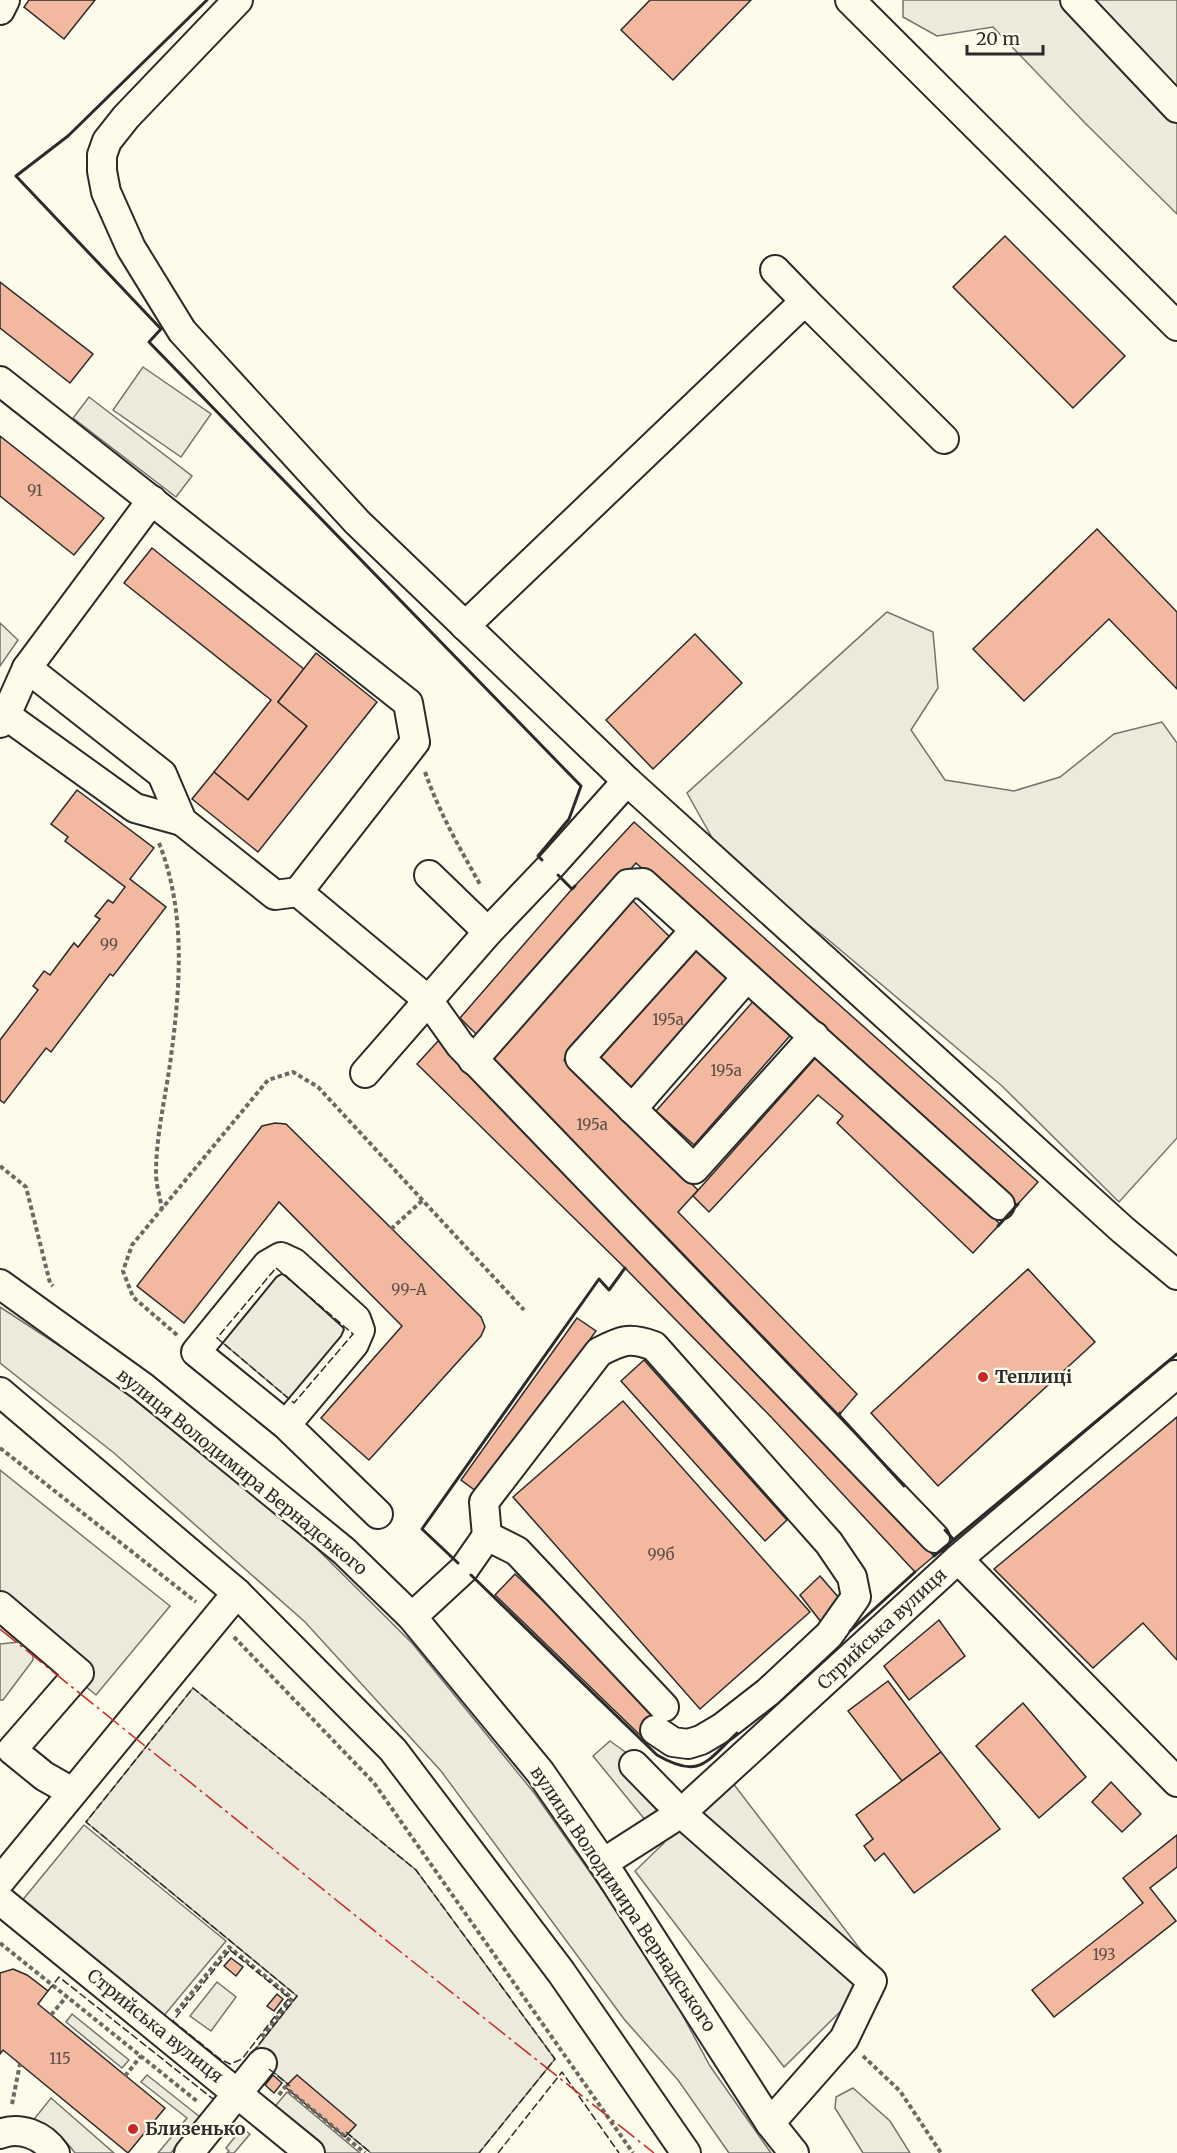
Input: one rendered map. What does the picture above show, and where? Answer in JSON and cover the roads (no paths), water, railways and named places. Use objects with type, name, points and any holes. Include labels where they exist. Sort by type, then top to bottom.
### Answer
[{"type":"street","points":[[0,10],[5,0]]},
{"type":"street","points":[[238,0],[115,129],[102,155],[106,192],[131,248],[182,331],[357,522],[627,781],[1123,1230],[1177,1275]]},
{"type":"street","points":[[850,0],[1177,326]]},
{"type":"street","points":[[1075,0],[1177,108]]},
{"type":"street","points":[[775,270],[944,439]]},
{"type":"street","points":[[465,626],[805,301]]},
{"type":"street","points":[[0,381],[152,500],[408,703],[415,742],[298,892],[275,895],[182,821],[135,808],[2,716],[27,668],[152,500]]},
{"type":"street","points":[[27,668],[162,774],[182,821]]},
{"type":"street","points":[[365,1073],[493,927],[627,781]]},
{"type":"street","points":[[429,875],[493,927]]},
{"type":"street","points":[[473,1060],[628,884],[643,883],[1000,1205]]},
{"type":"street","points":[[298,892],[428,1000],[460,1046],[473,1060],[935,1538]]},
{"type":"street","points":[[695,930],[580,1058],[694,1169],[814,1036]]},
{"type":"street","points":[[632,1110],[747,977]]},
{"type":"street","points":[[286,1425],[354,1344],[360,1330],[356,1319],[294,1263],[281,1257],[267,1265],[196,1352],[286,1425],[378,1514]]},
{"type":"street","name":"вулиця Володимира Вернадського","points":[[0,1284],[143,1387],[344,1551],[412,1617],[540,1772],[603,1863],[770,2122],[794,2153]]},
{"type":"street","points":[[412,1617],[464,1569],[487,1536],[484,1502],[598,1352],[627,1339],[639,1340],[654,1346],[829,1543],[852,1577],[856,1597],[829,1635],[751,1706],[695,1743],[681,1744],[664,1737],[660,1719],[517,1551],[487,1536]]},
{"type":"street","points":[[958,1559],[1175,1375]]},
{"type":"street","points":[[0,1392],[237,1593],[393,1750],[561,1972],[686,2153]]},
{"type":"street","name":"Стрийська вулиця","points":[[603,1863],[681,1813],[958,1559],[1177,1782]]},
{"type":"street","points":[[0,1881],[237,1593]]},
{"type":"street","points":[[0,1606],[79,1673],[12,1750],[44,1776],[72,1792]]},
{"type":"street","points":[[634,1765],[681,1813],[872,1981],[844,2039],[770,2122]]},
{"type":"street","name":"Стрийська вулиця","points":[[0,1900],[310,2153]]},
{"type":"street","points":[[189,2153],[238,2093],[260,2052]]},
{"type":"street","points":[[5,2133],[17,2131],[31,2134],[43,2140],[55,2153]]},
{"type":"place","name":"Теплиці","points":[[983,1377]]},
{"type":"place","name":"Близенько","points":[[133,2129]]}]
